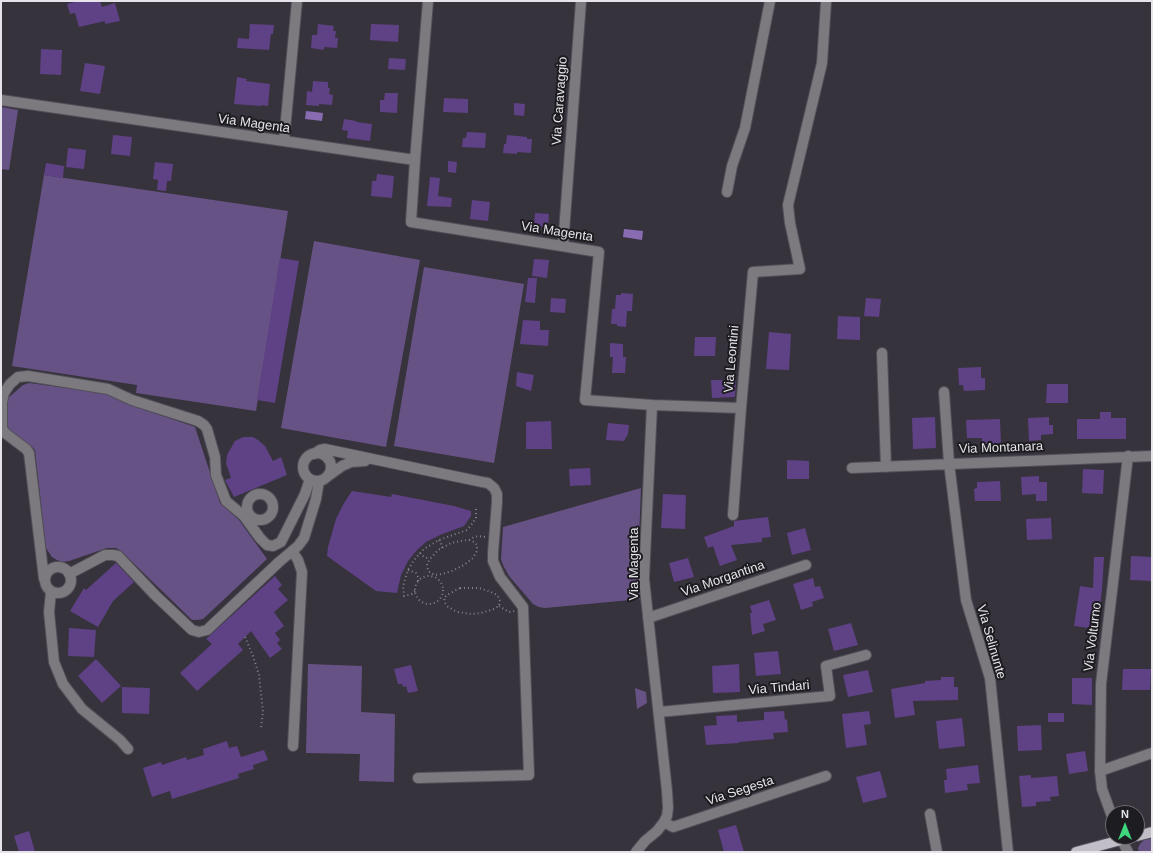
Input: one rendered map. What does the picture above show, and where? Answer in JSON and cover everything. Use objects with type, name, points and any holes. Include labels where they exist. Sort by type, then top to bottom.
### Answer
[{"type":"main road","points":[[1076,852],[1102,849]]},
{"type":"street","points":[[284,141],[297,1]]},
{"type":"street","points":[[415,160],[428,1]]},
{"type":"street","name":"Via Caravaggio","points":[[563,246],[581,1]]},
{"type":"street","points":[[727,192],[732,166],[745,128],[770,1]]},
{"type":"street","name":"Via Leontini","points":[[652,405],[741,408],[753,272],[800,269],[790,223],[788,205],[822,63],[826,2]]},
{"type":"street","name":"Via Magenta","points":[[1,100],[415,160],[411,222],[599,252],[585,400],[652,405],[644,578],[667,791],[668,808],[667,816],[664,822]]},
{"type":"street","points":[[882,353],[886,467]]},
{"type":"street","points":[[40,544],[48,558],[70,574],[71,582],[68,589],[64,592],[59,594],[51,592],[46,587],[44,579],[29,453],[5,433],[2,428],[2,402],[4,393],[10,384],[18,377],[28,376],[108,389],[132,400],[198,421],[204,425],[207,429],[215,457],[216,475],[226,501],[247,515],[260,538],[267,545],[272,546],[281,542],[305,494],[314,480]]},
{"type":"street","name":"Via Selinunte","points":[[944,392],[949,463],[966,600],[990,678],[1008,852]]},
{"type":"street","points":[[733,515],[741,408]]},
{"type":"street","points":[[381,461],[351,462],[342,466],[324,480],[314,480],[305,474],[303,466],[307,458],[320,450],[325,449],[488,483],[494,488],[497,494],[493,557],[496,568],[500,577],[523,607],[529,775],[418,778]]},
{"type":"street","points":[[314,454],[322,454],[328,458],[331,463],[331,469],[328,476]]},
{"type":"street","name":"Via Volturno","points":[[1108,805],[1102,790],[1100,771],[1101,684],[1128,456]]},
{"type":"street","name":"Via Montanara","points":[[852,468],[1152,456]]},
{"type":"street","points":[[70,574],[105,555],[118,556],[155,595],[192,630],[199,632],[207,630],[298,546],[304,538],[316,499],[314,480]]},
{"type":"street","points":[[292,551],[298,560],[302,572],[293,746]]},
{"type":"street","name":"Via Morgantina","points":[[648,618],[806,565]]},
{"type":"street","points":[[44,579],[49,570],[59,567]]},
{"type":"street","points":[[51,592],[49,612],[54,662],[63,684],[82,709],[120,740],[128,749]]},
{"type":"street","name":"Via Tindari","points":[[659,712],[830,696],[826,666],[866,655]]},
{"type":"street","points":[[1100,771],[1152,753]]},
{"type":"street","name":"Via Segesta","points":[[664,822],[673,827],[826,776]]},
{"type":"street","points":[[930,814],[937,852]]},
{"type":"street","points":[[636,852],[664,822]]},
{"type":"path","points":[[416,591],[412,594],[404,596],[403,586],[408,570],[414,560],[424,549],[439,540],[467,530],[476,518],[476,509]]},
{"type":"path","points":[[469,540],[477,545],[477,551],[473,558],[464,565],[442,574],[435,575],[428,571],[427,567],[430,559],[438,550],[451,543],[469,540],[478,536],[494,538]]},
{"type":"path","points":[[439,540],[442,548]]},
{"type":"path","points":[[420,553],[424,557],[430,559]]},
{"type":"path","points":[[408,570],[416,573],[418,577],[416,586],[417,597],[425,603],[434,603],[442,596],[443,591],[440,582],[437,579],[426,577],[418,582]]},
{"type":"path","points":[[431,577],[432,573]]},
{"type":"path","points":[[442,596],[448,607],[456,612],[472,614],[494,609],[499,606],[500,601],[497,595],[480,588],[460,588],[444,598]]},
{"type":"path","points":[[245,637],[259,675],[263,712],[261,728]]},
{"type":"shaded area","points":[[1,107],[18,110],[9,170],[1,169]]},
{"type":"shaded area","points":[[306,111],[323,113],[322,121],[305,119]]},
{"type":"shaded area","points":[[44,175],[288,211],[256,411],[136,393],[137,385],[12,366]]},
{"type":"shaded area","points":[[624,229],[643,231],[642,240],[623,237]]},
{"type":"shaded area","points":[[314,241],[420,260],[386,447],[281,428]]},
{"type":"shaded area","points":[[424,267],[524,284],[494,463],[394,446]]},
{"type":"shaded area","points":[[29,383],[105,393],[128,404],[195,427],[220,503],[239,520],[267,559],[203,619],[192,620],[121,551],[116,548],[107,548],[63,562],[52,557],[46,548],[35,450],[10,431],[6,426],[6,403],[8,398],[23,385]]},
{"type":"shaded area","points":[[641,488],[638,563],[641,599],[545,608],[539,607],[533,604],[509,576],[501,559],[503,527]]},
{"type":"shaded area","points":[[308,664],[362,666],[361,712],[395,714],[394,782],[359,781],[360,754],[306,753]]},
{"type":"shaded area","points":[[635,688],[646,692],[647,703],[637,709]]},
{"type":"shaded area","points":[[1152,838],[1152,852],[1139,852],[1138,848],[1140,845],[1145,845],[1145,840]]},
{"type":"building","points":[[78,1],[100,1],[102,7],[115,3],[120,21],[105,24],[105,21],[79,27],[75,13],[70,14],[67,4]]},
{"type":"building","points":[[250,24],[274,25],[269,50],[237,48],[238,38],[249,39]]},
{"type":"building","points":[[318,24],[334,26],[333,31],[336,31],[335,38],[338,38],[337,48],[324,47],[324,50],[311,48],[312,35],[317,35]]},
{"type":"building","points":[[371,24],[399,25],[398,42],[370,40]]},
{"type":"building","points":[[41,49],[62,50],[61,75],[40,74]]},
{"type":"building","points":[[389,58],[406,59],[405,70],[388,69]]},
{"type":"building","points":[[85,63],[105,66],[100,94],[80,91]]},
{"type":"building","points":[[237,77],[247,79],[246,81],[270,84],[268,106],[234,104]]},
{"type":"building","points":[[313,81],[328,82],[328,88],[330,88],[329,94],[333,95],[332,105],[306,105],[307,91],[312,92]]},
{"type":"building","points":[[385,93],[398,93],[397,113],[380,112],[380,100],[384,100]]},
{"type":"building","points":[[444,98],[468,99],[468,113],[443,112]]},
{"type":"building","points":[[514,103],[525,104],[524,116],[514,115]]},
{"type":"building","points":[[344,119],[372,124],[370,141],[347,138],[348,131],[342,130]]},
{"type":"building","points":[[467,132],[486,133],[485,148],[462,147],[463,138],[466,138]]},
{"type":"building","points":[[113,135],[132,137],[130,156],[111,154]]},
{"type":"building","points":[[507,135],[532,139],[531,153],[503,153]]},
{"type":"building","points":[[68,148],[86,150],[84,169],[66,167]]},
{"type":"building","points":[[448,161],[457,162],[456,173],[448,172]]},
{"type":"building","points":[[155,162],[173,164],[171,181],[167,181],[166,191],[157,190],[158,180],[153,179]]},
{"type":"building","points":[[46,163],[64,166],[63,178],[44,175]]},
{"type":"building","points":[[377,174],[394,176],[392,198],[371,196],[372,181],[376,181]]},
{"type":"building","points":[[430,177],[440,178],[438,196],[452,198],[451,207],[427,206]]},
{"type":"building","points":[[472,200],[490,202],[488,221],[470,219]]},
{"type":"building","points":[[535,213],[549,214],[548,227],[534,226]]},
{"type":"building","points":[[280,258],[299,261],[275,403],[257,400]]},
{"type":"building","points":[[534,259],[549,260],[547,278],[532,276]]},
{"type":"building","points":[[528,278],[537,278],[535,303],[525,302]]},
{"type":"building","points":[[621,293],[633,294],[632,311],[627,311],[626,327],[611,324],[612,309],[615,309],[616,295],[621,295]]},
{"type":"building","points":[[551,298],[566,299],[565,313],[550,312]]},
{"type":"building","points":[[866,298],[881,299],[879,317],[864,316]]},
{"type":"building","points":[[838,316],[860,317],[860,340],[837,339]]},
{"type":"building","points":[[523,320],[540,321],[540,330],[549,330],[548,346],[520,344]]},
{"type":"building","points":[[769,332],[791,334],[789,370],[766,369]]},
{"type":"building","points":[[695,337],[716,337],[715,356],[694,356]]},
{"type":"building","points":[[610,343],[623,344],[623,357],[626,357],[625,373],[612,373],[613,357],[610,357]]},
{"type":"building","points":[[981,367],[981,378],[985,378],[985,390],[964,391],[963,385],[959,385],[958,368]]},
{"type":"building","points":[[517,372],[534,375],[531,391],[516,386]]},
{"type":"building","points":[[711,380],[736,380],[735,397],[712,398]]},
{"type":"building","points":[[1047,384],[1068,384],[1068,403],[1046,403]]},
{"type":"building","points":[[1100,412],[1111,412],[1111,418],[1126,418],[1126,439],[1077,439],[1077,419],[1100,419]]},
{"type":"building","points":[[935,417],[936,448],[913,449],[912,418]]},
{"type":"building","points":[[1049,417],[1049,425],[1053,425],[1053,434],[1041,435],[1041,440],[1029,441],[1028,418]]},
{"type":"building","points":[[1000,419],[1001,444],[982,445],[982,438],[967,438],[966,420]]},
{"type":"building","points":[[551,421],[552,449],[526,449],[526,422]]},
{"type":"building","points":[[608,423],[629,425],[628,434],[624,441],[606,440]]},
{"type":"building","points":[[243,437],[253,437],[258,440],[265,446],[273,461],[281,457],[287,475],[234,497],[225,480],[231,478],[226,463],[227,455],[235,441]]},
{"type":"building","points":[[787,460],[809,461],[809,479],[787,479]]},
{"type":"building","points":[[590,468],[591,485],[570,486],[569,469]]},
{"type":"building","points":[[1083,469],[1104,470],[1103,494],[1082,493]]},
{"type":"building","points":[[1039,476],[1039,482],[1047,482],[1047,501],[1036,501],[1036,494],[1022,495],[1021,477]]},
{"type":"building","points":[[1000,481],[1001,501],[975,501],[974,489],[977,488],[977,482]]},
{"type":"building","points":[[352,491],[391,497],[392,494],[454,506],[471,511],[471,516],[464,526],[426,542],[417,550],[408,561],[401,575],[397,593],[376,591],[327,556],[336,519]]},
{"type":"building","points":[[663,494],[686,495],[685,529],[661,528]]},
{"type":"building","points":[[768,517],[771,537],[762,538],[762,542],[731,545],[737,560],[720,566],[713,546],[708,548],[704,537],[734,526],[734,521]]},
{"type":"building","points":[[1051,518],[1052,539],[1027,540],[1026,519]]},
{"type":"building","points":[[805,528],[811,550],[792,555],[787,533]]},
{"type":"building","points":[[1131,556],[1152,557],[1152,581],[1130,580]]},
{"type":"building","points":[[1094,557],[1104,557],[1102,590],[1097,629],[1074,626],[1080,586],[1093,588]]},
{"type":"building","points":[[688,558],[694,577],[674,582],[669,563]]},
{"type":"building","points":[[116,563],[134,582],[113,601],[98,627],[70,611],[84,588],[86,590]]},
{"type":"building","points":[[275,576],[282,585],[278,589],[288,600],[274,612],[284,626],[275,633],[280,640],[277,643],[282,649],[270,658],[251,631],[238,644],[243,650],[197,691],[180,673],[212,644],[206,639]]},
{"type":"building","points":[[813,578],[815,587],[820,586],[824,598],[812,602],[813,606],[801,610],[793,584]]},
{"type":"building","points":[[769,600],[776,620],[763,624],[765,631],[752,635],[750,613],[752,613],[750,606]]},
{"type":"building","points":[[851,623],[858,645],[834,651],[828,629]]},
{"type":"building","points":[[69,628],[96,630],[94,657],[68,656]]},
{"type":"building","points":[[778,651],[781,674],[756,676],[754,653]]},
{"type":"building","points":[[96,659],[121,686],[102,703],[78,676]]},
{"type":"building","points":[[739,664],[740,692],[713,693],[712,666]]},
{"type":"building","points":[[411,665],[418,691],[408,693],[406,686],[403,687],[402,684],[398,684],[394,669]]},
{"type":"building","points":[[1123,669],[1151,669],[1150,690],[1122,690]]},
{"type":"building","points":[[868,670],[873,692],[848,697],[843,675]]},
{"type":"building","points":[[941,677],[954,677],[954,687],[958,687],[958,700],[913,701],[915,715],[895,718],[891,689],[925,683],[925,681],[941,680]]},
{"type":"building","points":[[1072,678],[1092,678],[1092,705],[1072,704]]},
{"type":"building","points":[[122,687],[150,688],[149,714],[122,713]]},
{"type":"building","points":[[784,711],[785,720],[787,719],[788,732],[773,733],[774,739],[706,745],[704,726],[717,725],[716,716],[737,715],[737,722],[764,720],[764,712]]},
{"type":"building","points":[[869,711],[871,724],[864,725],[867,745],[846,748],[842,714]]},
{"type":"building","points":[[1048,713],[1064,713],[1064,722],[1048,722]]},
{"type":"building","points":[[962,718],[965,746],[939,749],[936,721]]},
{"type":"building","points":[[1041,725],[1042,750],[1018,751],[1017,726]]},
{"type":"building","points":[[227,741],[229,748],[237,746],[241,757],[264,750],[268,760],[253,765],[254,769],[238,774],[239,778],[172,799],[170,791],[152,797],[143,768],[161,762],[162,765],[186,757],[187,760],[204,755],[203,749]]},
{"type":"building","points":[[1085,751],[1088,771],[1069,774],[1066,754]]},
{"type":"building","points":[[978,765],[980,783],[967,784],[968,790],[945,793],[944,780],[947,780],[946,769]]},
{"type":"building","points":[[880,771],[887,797],[863,803],[856,777]]},
{"type":"building","points":[[1031,775],[1031,778],[1057,776],[1059,796],[1050,797],[1051,801],[1036,802],[1036,806],[1022,807],[1019,776]]},
{"type":"building","points":[[736,825],[744,852],[724,852],[718,830]]},
{"type":"building","points":[[29,831],[35,852],[19,852],[14,836]]}]
